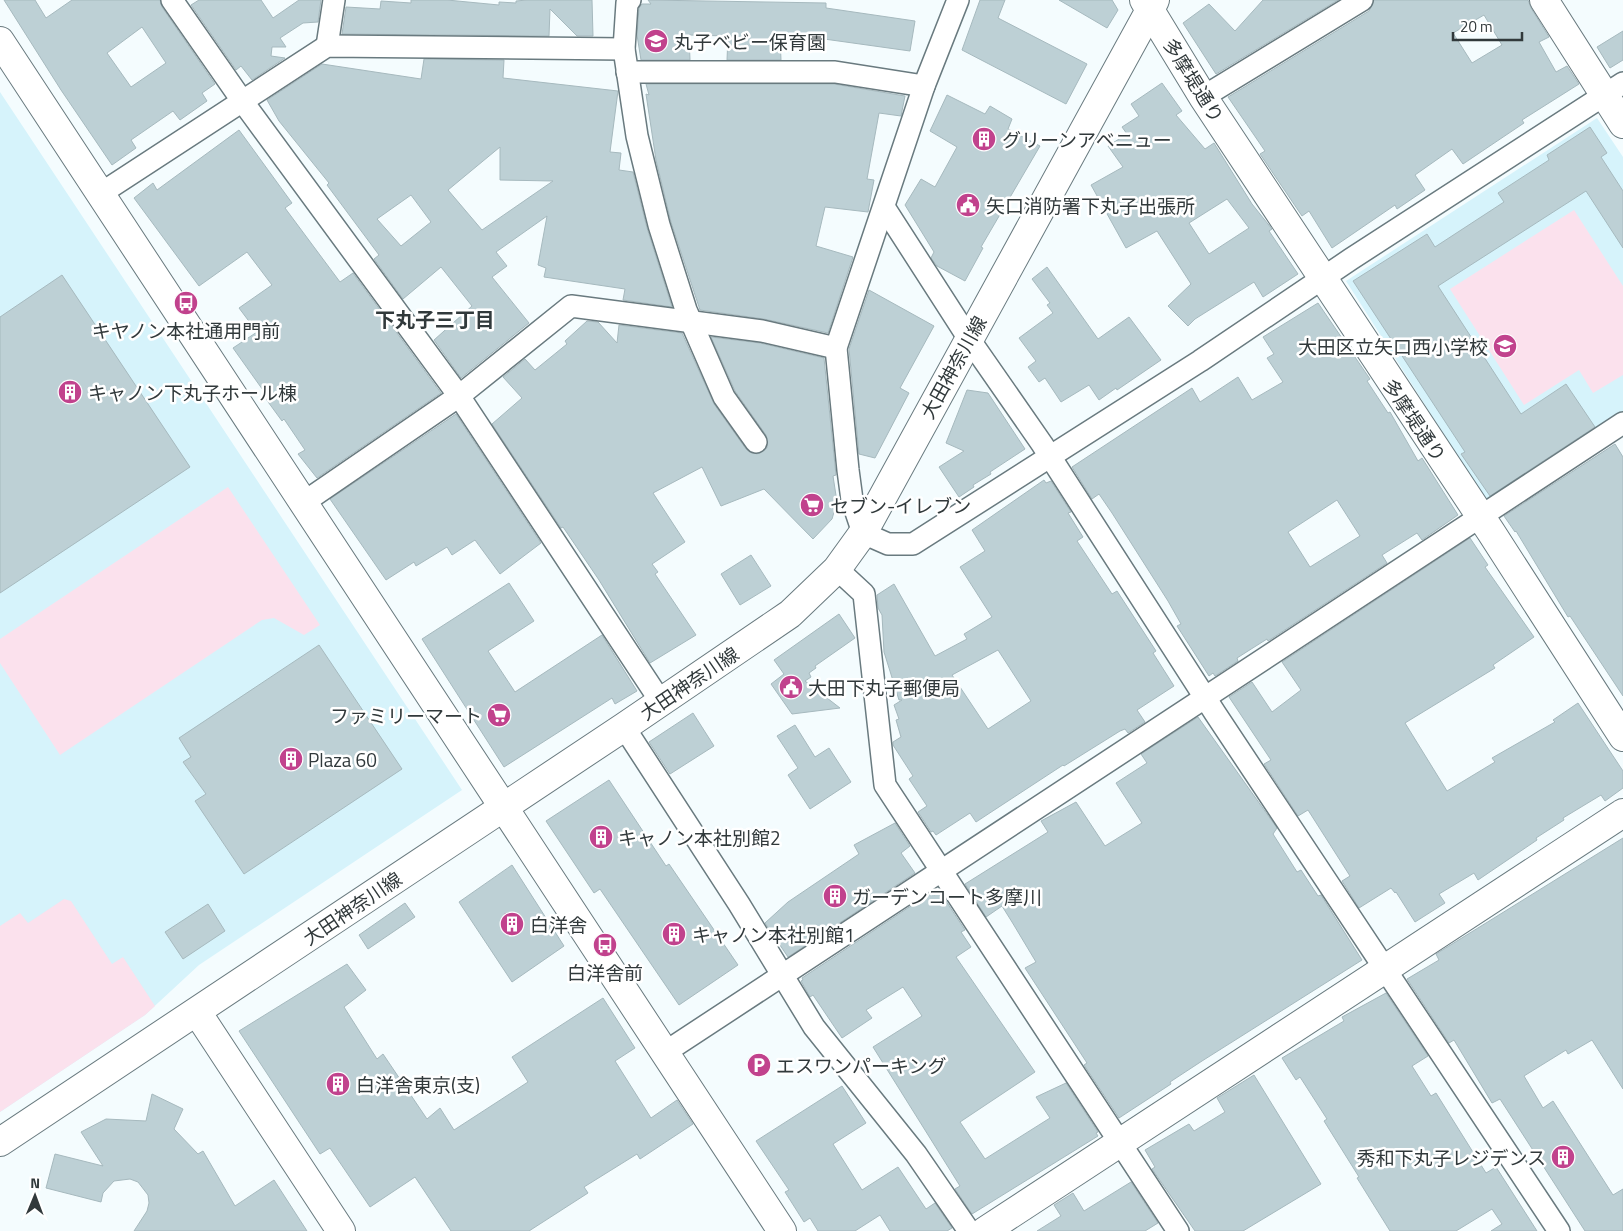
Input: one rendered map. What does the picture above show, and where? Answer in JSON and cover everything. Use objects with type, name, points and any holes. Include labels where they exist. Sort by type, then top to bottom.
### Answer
[{"type":"street","points":[[172,0],[243,102],[459,396],[660,702]]},
{"type":"street","points":[[327,46],[334,0]]},
{"type":"street","points":[[630,0],[626,3],[624,49],[637,136],[659,225],[691,320],[724,397],[756,442]]},
{"type":"street","points":[[958,0],[924,86],[836,348],[852,500],[863,533],[888,544],[913,544],[1614,90]]},
{"type":"street","points":[[1203,97],[1362,0]]},
{"type":"street","points":[[1544,0],[1614,90],[1623,124]]},
{"type":"street","name":"多摩堤通り","points":[[1150,3],[1203,97],[1324,278],[1623,737]]},
{"type":"street","name":"大田神奈川線","points":[[0,1142],[624,727],[790,614],[836,569],[863,533],[1150,3]]},
{"type":"street","points":[[0,41],[782,1231]]},
{"type":"street","points":[[100,194],[327,46],[624,49]]},
{"type":"street","points":[[628,72],[835,72],[924,86]]},
{"type":"street","points":[[884,207],[969,338],[1050,456],[1205,698],[1559,1231]]},
{"type":"street","points":[[303,503],[459,396],[571,306],[691,320],[762,331],[836,348]]},
{"type":"street","points":[[664,1053],[1623,423]]},
{"type":"street","points":[[836,569],[864,594],[886,785],[1178,1231]]},
{"type":"street","points":[[624,727],[814,1027],[916,1154],[969,1231]]},
{"type":"street","points":[[985,1231],[1623,813]]},
{"type":"street","points":[[197,1012],[341,1231]]},
{"type":"shaded area","points":[[0,92],[462,790],[199,965],[145,1015],[0,1112]]},
{"type":"shaded area","name":"大田区立矢口西小学校","points":[[1597,118],[1623,157],[1623,411],[1492,499],[1485,499],[1346,281]]},
{"type":"shaded area","points":[[1574,210],[1623,286],[1623,375],[1593,393],[1579,370],[1524,405],[1450,289]]},
{"type":"shaded area","points":[[228,487],[320,625],[304,635],[274,618],[262,620],[60,755],[0,663],[0,639]]},
{"type":"shaded area","points":[[64,899],[71,901],[112,964],[123,957],[155,1006],[145,1015],[0,1112],[0,926],[20,913],[28,923]]},
{"type":"building","points":[[4,0],[35,0],[46,18],[72,0],[160,0],[162,7],[215,84],[202,93],[207,101],[180,120],[173,111],[131,140],[136,148],[112,165],[61,90]],"holes":[[[142,27],[166,63],[131,87],[107,53]]]},
{"type":"building","points":[[199,0],[261,0],[273,18],[299,0],[321,0],[318,22],[303,23],[280,38],[286,47],[272,47],[271,56],[285,58],[252,80],[241,66],[236,70],[191,5]]},
{"type":"building","points":[[411,0],[447,0],[499,5],[499,2],[516,3],[516,1],[527,0],[592,0],[593,36],[577,36],[550,9],[549,36],[342,34],[346,7],[380,9],[381,1],[411,3]]},
{"type":"building","points":[[648,0],[826,3],[826,8],[915,21],[910,51],[817,38],[780,37],[781,60],[727,60],[728,36],[689,35],[690,60],[641,60],[637,35],[639,8],[642,4],[651,4]]},
{"type":"building","points":[[980,0],[1005,0],[998,18],[1087,64],[1066,104],[962,50]]},
{"type":"building","points":[[1059,0],[1112,0],[1118,10],[1107,28]]},
{"type":"building","points":[[1263,0],[1338,0],[1216,74],[1183,23],[1209,4],[1235,31]]},
{"type":"building","points":[[1374,0],[1528,0],[1549,37],[1539,42],[1556,72],[1567,66],[1579,84],[1522,120],[1524,123],[1463,164],[1452,149],[1415,175],[1425,190],[1397,209],[1395,205],[1332,248],[1309,211],[1302,216],[1260,154],[1265,151],[1228,97],[1369,11]],"holes":[[[1484,15],[1502,45],[1472,63],[1453,33]]]},
{"type":"building","points":[[1623,31],[1623,60],[1610,68],[1597,47]]},
{"type":"building","points":[[424,59],[504,60],[503,78],[618,91],[610,152],[621,153],[619,170],[633,172],[647,228],[672,307],[623,300],[625,289],[544,277],[546,268],[538,265],[547,216],[496,252],[507,266],[492,277],[529,323],[461,378],[434,340],[472,306],[441,267],[403,299],[374,259],[379,255],[327,185],[329,183],[279,121],[267,100],[322,64],[421,79]],"holes":[[[500,147],[500,180],[553,181],[482,230],[448,190]],[[411,195],[431,222],[401,246],[377,219]]]},
{"type":"building","points":[[1162,83],[1182,111],[1176,115],[1205,149],[1214,143],[1252,204],[1272,229],[1269,231],[1298,274],[1263,297],[1254,282],[1195,319],[1188,326],[1168,306],[1191,284],[1157,231],[1126,248],[1091,185],[1123,167],[1108,146],[1127,134],[1122,127],[1139,116],[1131,104]],"holes":[[[1227,199],[1249,228],[1209,254],[1189,223]]]},
{"type":"building","points":[[646,84],[834,84],[905,96],[901,116],[879,113],[867,179],[874,180],[868,212],[825,207],[816,246],[853,257],[828,333],[764,319],[700,310],[671,222],[656,160],[646,94],[649,95]]},
{"type":"building","points":[[947,95],[985,114],[990,106],[1012,119],[1008,129],[1040,146],[981,247],[983,248],[965,281],[937,266],[931,258],[934,252],[905,205],[921,179],[935,187],[957,147],[930,131]]},
{"type":"building","points":[[1590,127],[1607,153],[1601,157],[1623,191],[1623,248],[1586,191],[1438,286],[1521,414],[1566,384],[1595,427],[1490,496],[1461,454],[1465,452],[1353,281],[1427,234],[1435,247],[1504,202],[1498,193],[1549,160],[1547,155]]},
{"type":"building","points":[[239,130],[292,203],[285,208],[340,282],[353,273],[441,393],[317,478],[298,454],[305,450],[284,419],[282,421],[263,395],[265,393],[233,348],[257,332],[239,308],[272,285],[247,252],[199,286],[134,198],[153,183],[157,190]]},
{"type":"building","points":[[1047,267],[1098,339],[1129,317],[1161,360],[1099,400],[1089,385],[1061,402],[1045,378],[1039,382],[1028,367],[1036,361],[1019,338],[1053,313],[1047,305],[1050,303],[1032,279]]},
{"type":"building","name":"キャノン下丸子ホール棟","points":[[62,275],[190,467],[0,593],[0,317]]},
{"type":"building","points":[[869,290],[934,326],[900,388],[909,393],[875,458],[859,454],[849,349]]},
{"type":"building","points":[[1318,303],[1370,379],[1367,381],[1388,413],[1390,412],[1418,461],[1422,458],[1458,515],[1422,540],[1417,533],[1382,555],[1387,563],[1268,641],[1267,639],[1237,658],[1238,661],[1215,676],[1213,673],[1209,676],[1177,626],[1181,624],[1168,601],[1112,513],[1099,494],[1092,499],[1072,467],[1192,388],[1200,402],[1238,377],[1252,400],[1283,382],[1267,358],[1274,354],[1263,337]],"holes":[[[1337,500],[1360,536],[1310,567],[1288,532]]]},
{"type":"building","points":[[587,321],[598,322],[617,343],[619,325],[682,333],[714,404],[746,449],[757,454],[767,448],[766,435],[735,391],[711,337],[760,343],[824,358],[836,475],[833,476],[837,502],[832,519],[813,539],[764,489],[721,506],[702,467],[653,493],[685,542],[652,564],[658,572],[655,574],[696,635],[650,663],[599,580],[563,527],[561,528],[492,424],[522,398],[503,377],[525,359],[535,370],[567,344],[565,341]]},
{"type":"building","points":[[967,390],[988,393],[1025,449],[990,472],[991,474],[973,485],[974,487],[959,497],[939,467],[964,451],[946,443]]},
{"type":"building","points":[[456,414],[541,543],[500,574],[475,540],[452,555],[447,547],[416,566],[414,562],[386,580],[330,499]]},
{"type":"building","points":[[1615,444],[1623,457],[1623,696],[1570,616],[1568,617],[1516,531],[1504,516]]},
{"type":"building","points":[[1044,480],[1046,483],[1051,481],[1071,512],[1068,513],[1083,537],[1077,541],[1112,594],[1117,591],[1156,651],[1153,653],[1174,686],[1137,710],[1145,722],[1128,733],[1125,729],[1120,731],[1063,765],[976,822],[970,813],[936,835],[933,831],[931,832],[918,812],[927,806],[909,779],[913,776],[893,745],[893,742],[901,737],[896,720],[899,719],[894,705],[902,700],[899,700],[884,652],[882,615],[878,608],[877,595],[894,584],[935,656],[967,639],[964,634],[992,617],[960,567],[985,551],[972,530]],"holes":[[[998,650],[1031,701],[988,729],[952,675]]]},
{"type":"building","points":[[1470,538],[1488,565],[1485,567],[1534,637],[1493,665],[1495,668],[1405,723],[1447,791],[1495,762],[1492,758],[1555,722],[1553,720],[1578,703],[1623,771],[1623,788],[1605,801],[1601,795],[1563,818],[1564,820],[1536,838],[1537,840],[1478,880],[1474,873],[1439,894],[1445,903],[1415,922],[1396,892],[1391,888],[1359,908],[1342,881],[1350,876],[1308,810],[1298,816],[1264,764],[1271,760],[1229,697],[1252,682],[1272,712],[1301,690],[1282,662]]},
{"type":"building","points":[[751,555],[771,586],[740,605],[721,574]]},
{"type":"building","points":[[509,583],[534,621],[488,651],[515,692],[602,635],[637,691],[615,704],[612,698],[504,767],[422,639]]},
{"type":"building","points":[[839,614],[855,638],[815,666],[816,668],[809,673],[811,677],[805,681],[840,708],[792,714],[771,684],[784,674],[774,660]]},
{"type":"building","name":"Plaza 60","points":[[319,645],[402,769],[244,874],[195,801],[206,794],[183,762],[191,757],[179,738]]},
{"type":"building","points":[[693,713],[714,746],[670,774],[649,742]]},
{"type":"building","points":[[1198,717],[1277,828],[1273,834],[1297,872],[1301,870],[1318,896],[1321,895],[1362,960],[1202,1061],[1119,1118],[1084,1065],[1087,1063],[1025,968],[1036,962],[1002,906],[986,917],[965,884],[1048,832],[1041,821],[1076,802],[1105,846],[1142,823],[1116,783],[1147,763],[1141,754]]},
{"type":"building","points":[[795,725],[815,757],[829,748],[851,782],[810,809],[788,775],[798,768],[777,736]]},
{"type":"building","points":[[609,780],[666,866],[669,864],[738,965],[679,1005],[600,889],[594,893],[546,821]]},
{"type":"building","name":"ガーデンコート多摩川","points":[[895,823],[910,846],[901,853],[915,873],[788,957],[765,923],[788,902],[859,854],[854,845]]},
{"type":"building","points":[[1623,838],[1623,1089],[1592,1040],[1568,1054],[1566,1050],[1524,1076],[1543,1108],[1553,1101],[1613,1195],[1623,1189],[1623,1231],[1585,1231],[1500,1099],[1492,1103],[1454,1040],[1449,1043],[1407,979],[1439,960],[1436,954]]},
{"type":"building","name":"白洋舎","points":[[512,865],[564,946],[512,982],[459,902]]},
{"type":"building","points":[[932,892],[934,895],[938,893],[942,899],[944,898],[965,930],[961,932],[971,947],[956,957],[1035,1072],[960,1122],[985,1159],[1050,1118],[1036,1097],[1066,1083],[1098,1132],[1096,1133],[1098,1136],[972,1214],[955,1189],[960,1186],[873,1047],[922,1016],[903,987],[866,1010],[872,1018],[842,1038],[813,995],[810,997],[801,981],[803,980],[802,978]]},
{"type":"building","points":[[405,903],[415,917],[368,949],[359,935]]},
{"type":"building","points":[[208,904],[225,931],[183,959],[165,932]]},
{"type":"building","points":[[347,964],[366,990],[344,1007],[377,1059],[383,1054],[427,1119],[440,1108],[454,1130],[528,1082],[512,1057],[603,998],[635,1048],[615,1061],[651,1118],[677,1100],[693,1124],[640,1159],[637,1154],[584,1187],[588,1193],[529,1231],[451,1231],[415,1177],[370,1207],[330,1148],[320,1154],[239,1031]]},
{"type":"building","points":[[1386,993],[1428,1056],[1412,1066],[1431,1096],[1436,1093],[1486,1173],[1496,1167],[1537,1231],[1491,1231],[1502,1224],[1492,1209],[1456,1231],[1390,1231],[1324,1121],[1327,1119],[1300,1077],[1296,1080],[1282,1058],[1344,1021],[1342,1017]]},
{"type":"building","points":[[1254,1075],[1321,1184],[1243,1231],[1195,1231],[1152,1169],[1155,1167],[1145,1150],[1189,1124],[1194,1131],[1225,1112],[1217,1098]]},
{"type":"building","points":[[842,1086],[866,1123],[833,1144],[862,1190],[898,1167],[926,1209],[935,1203],[952,1228],[947,1231],[890,1231],[880,1215],[855,1231],[818,1231],[810,1218],[804,1222],[785,1192],[789,1190],[756,1141]]},
{"type":"building","points":[[152,1094],[183,1109],[174,1129],[198,1154],[203,1151],[235,1206],[274,1180],[307,1231],[134,1231],[147,1211],[149,1203],[148,1195],[138,1182],[130,1179],[114,1181],[103,1193],[101,1202],[46,1188],[55,1154],[103,1166],[81,1132],[106,1119],[146,1121]]},
{"type":"building","points":[[1131,1182],[1158,1223],[1145,1231],[1037,1231],[1061,1216],[1054,1205],[1073,1193],[1084,1211]]},
{"type":"place","name":"丸子ベビー保育園","points":[[656,41]]},
{"type":"place","name":"グリーンアベニュー","points":[[984,139]]},
{"type":"place","name":"矢口消防署下丸子出張所","points":[[968,205]]},
{"type":"place","name":"キヤノン本社通用門前","points":[[186,303]]},
{"type":"place","name":"大田区立矢口西小学校","points":[[1505,346]]},
{"type":"place","name":"キャノン下丸子ホール棟","points":[[70,392]]},
{"type":"place","name":"セブン-イレブン","points":[[812,505]]},
{"type":"place","name":"大田下丸子郵便局","points":[[791,687]]},
{"type":"place","name":"ファミリーマート","points":[[499,715]]},
{"type":"place","name":"Plaza 60","points":[[291,759]]},
{"type":"place","name":"キャノン本社別館2","points":[[601,837]]},
{"type":"place","name":"ガーデンコート多摩川","points":[[835,896]]},
{"type":"place","name":"白洋舎","points":[[512,924]]},
{"type":"place","name":"キャノン本社別館1","points":[[674,934]]},
{"type":"place","name":"白洋舎前","points":[[605,945]]},
{"type":"place","name":"エスワンパーキング","points":[[759,1065]]},
{"type":"place","name":"白洋舎東京(支)","points":[[338,1084]]},
{"type":"place","name":"秀和下丸子レジデンス","points":[[1563,1157]]},
{"type":"district","name":"下丸子三丁目","points":[[435,319]]}]
